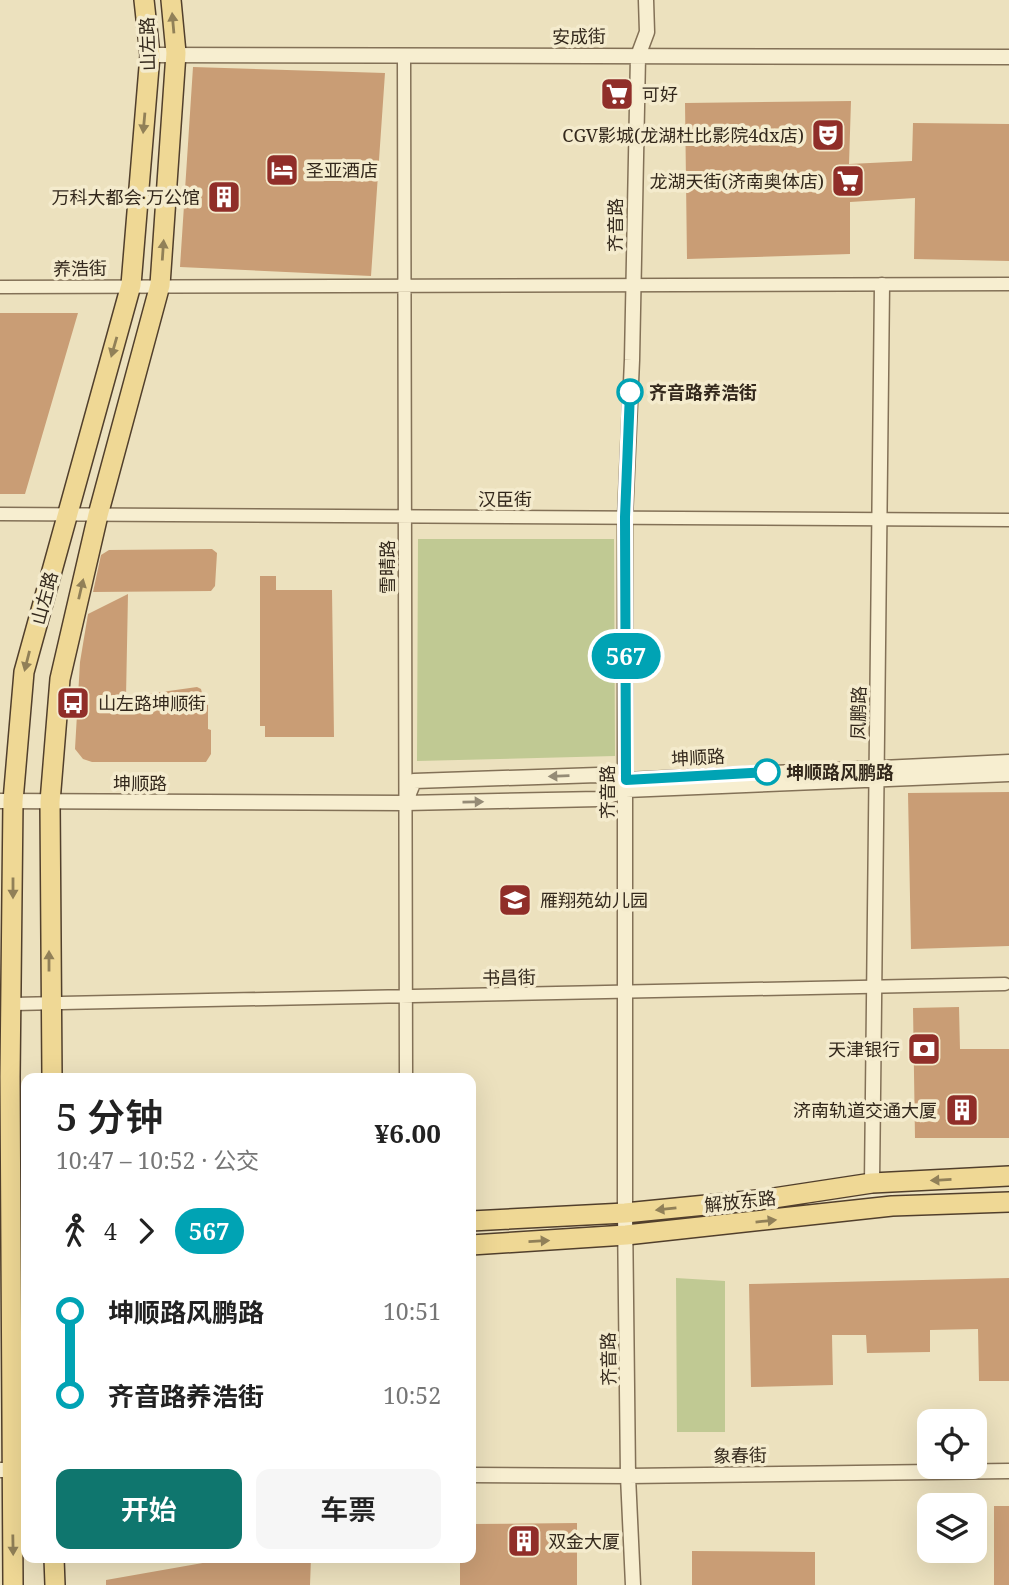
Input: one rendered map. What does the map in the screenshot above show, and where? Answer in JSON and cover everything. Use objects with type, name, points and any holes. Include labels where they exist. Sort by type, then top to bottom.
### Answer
[{"type":"main road","name":"山左路","points":[[13,1585],[13,1004],[7,801],[24,672],[131,285],[150,55],[144,0]]},
{"type":"main road","name":"山左路","points":[[52,1073],[49,1003],[50,802],[60,679],[98,514],[160,285],[176,57],[171,0]]},
{"type":"main road","name":"解放东路","points":[[476,1221],[625,1213],[767,1199],[872,1183],[1009,1177]]},
{"type":"main road","name":"解放东路","points":[[476,1245],[626,1234],[892,1206],[1009,1202]]},
{"type":"main road","points":[[54,1563],[55,1585]]},
{"type":"street","name":"齐音路","points":[[633,1585],[628,1476],[625,1213],[625,517],[639,55],[647,32],[646,0]]},
{"type":"street","name":"安成街","points":[[150,55],[1009,57]]},
{"type":"street","name":"雪晴路","points":[[404,57],[406,1073]]},
{"type":"street","name":"养浩街","points":[[0,287],[1009,284]]},
{"type":"street","name":"凤鹏路","points":[[872,1183],[882,285]]},
{"type":"street","name":"汉臣街","points":[[0,514],[1009,520]]},
{"type":"street","name":"坤顺路","points":[[877,774],[1009,762]]},
{"type":"street","name":"坤顺路","points":[[405,803],[414,781],[598,775],[626,785],[877,774],[1009,774]]},
{"type":"street","name":"坤顺路","points":[[7,801],[405,803],[599,799],[626,785]]},
{"type":"street","name":"书昌街","points":[[13,1004],[1005,984]]},
{"type":"street","name":"象春街","points":[[476,1475],[628,1476],[1009,1471]]},
{"type":"green space","points":[[418,539],[614,539],[615,756],[417,761]]},
{"type":"green space","points":[[676,1278],[725,1281],[725,1432],[677,1432]]},
{"type":"building","name":"圣亚酒店","points":[[193,67],[385,73],[371,276],[180,267]]},
{"type":"building","name":"龙湖天街(济南奥体店)","points":[[851,101],[849,164],[912,161],[913,123],[1009,124],[1009,261],[914,259],[915,198],[850,202],[850,254],[687,259],[685,103]]},
{"type":"building","points":[[0,313],[78,313],[25,494],[0,494]]},
{"type":"building","points":[[212,549],[217,553],[215,586],[211,591],[93,592],[101,555],[109,550]]},
{"type":"building","points":[[260,576],[276,576],[276,590],[332,590],[334,737],[265,737],[265,726],[260,726]]},
{"type":"building","points":[[128,594],[126,697],[197,687],[201,689],[204,701],[208,701],[208,729],[211,730],[211,754],[206,762],[92,762],[83,759],[75,749],[80,662],[88,614]]},
{"type":"building","points":[[1009,792],[1009,946],[911,949],[908,793]]},
{"type":"building","points":[[959,1007],[960,1049],[1009,1049],[1009,1138],[915,1138],[913,1008]]},
{"type":"building","points":[[1009,1278],[1009,1381],[979,1381],[978,1329],[930,1330],[930,1352],[867,1353],[866,1335],[832,1335],[833,1385],[751,1387],[749,1284]]},
{"type":"building","points":[[994,1506],[1009,1506],[1009,1585],[994,1585]]},
{"type":"building","name":"双金大厦","points":[[577,1523],[577,1585],[460,1585],[460,1563],[476,1563],[476,1524]]},
{"type":"building","points":[[692,1551],[815,1552],[815,1585],[692,1585]]},
{"type":"building","points":[[203,1563],[311,1563],[310,1585],[106,1585],[106,1580]]},
{"type":"bus line","name":"567","points":[[630,392],[625,517],[626,780],[767,772]]},
{"type":"place","name":"可好","points":[[617,94]]},
{"type":"place","name":"CGV影城(龙湖杜比影院4dx店)","points":[[828,135]]},
{"type":"place","name":"圣亚酒店","points":[[282,170]]},
{"type":"place","name":"龙湖天街(济南奥体店)","points":[[848,181]]},
{"type":"place","name":"万科大都会·万公馆","points":[[224,197]]},
{"type":"place","name":"齐音路养浩街","points":[[630,392]]},
{"type":"place","name":"山左路坤顺街","points":[[73,703]]},
{"type":"place","name":"坤顺路风鹏路","points":[[767,772]]},
{"type":"place","name":"雁翔苑幼儿园","points":[[515,900]]},
{"type":"place","name":"天津银行","points":[[924,1049]]},
{"type":"place","name":"济南轨道交通大厦","points":[[962,1110]]},
{"type":"place","name":"双金大厦","points":[[524,1541]]}]
